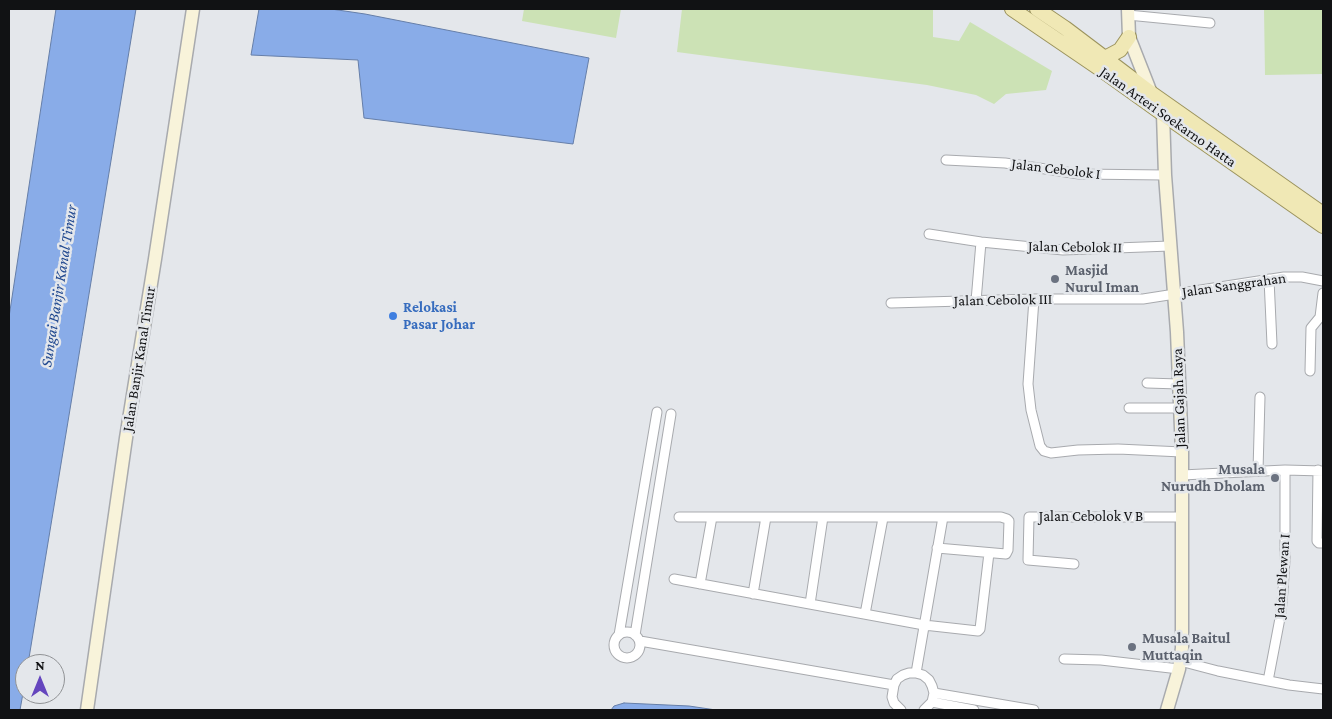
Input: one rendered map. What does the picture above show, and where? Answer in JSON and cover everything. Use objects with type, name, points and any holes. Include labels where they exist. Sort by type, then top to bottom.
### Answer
[{"type":"main road","name":"Jalan Arteri Soekarno Hatta","points":[[1012,9],[1323,226]]},
{"type":"main road","name":"Jalan Arteri Soekarno Hatta","points":[[1037,9],[1151,93],[1323,214]]},
{"type":"main road","points":[[1104,58],[1120,50],[1129,37]]},
{"type":"street","name":"Jalan Banjir Kanal Timur","points":[[87,710],[126,438],[193,9]]},
{"type":"street","points":[[1163,114],[1151,93],[1129,37],[1128,12],[1210,24]]},
{"type":"street","name":"Jalan Gajah Raya","points":[[1163,114],[1182,452],[1182,648],[1167,710]]},
{"type":"street","name":"Jalan Cebolok I","points":[[946,160],[1005,163],[1078,174],[1165,175]]},
{"type":"street","name":"Jalan Cebolok II","points":[[929,234],[981,242],[1063,250],[1170,246]]},
{"type":"street","points":[[976,301],[981,242]]},
{"type":"street","name":"Jalan Sanggrahan","points":[[1174,294],[1284,276],[1302,276],[1323,281]]},
{"type":"street","points":[[1269,279],[1272,344]]},
{"type":"street","points":[[1310,372],[1312,328],[1320,317],[1323,293]]},
{"type":"street","name":"Jalan Cebolok III","points":[[891,303],[1034,299],[1134,300],[1174,294]]},
{"type":"street","points":[[1034,299],[1028,384],[1031,410],[1040,446],[1044,451],[1051,453],[1118,449],[1182,452]]},
{"type":"street","points":[[1147,383],[1179,384]]},
{"type":"street","points":[[1258,471],[1260,397]]},
{"type":"street","points":[[1129,408],[1180,408]]},
{"type":"street","points":[[657,412],[619,635],[615,641],[616,653],[623,658],[635,656],[640,649],[637,638],[671,414]]},
{"type":"street","name":"Jalan Plewan I","points":[[1268,681],[1281,613],[1284,578],[1285,470]]},
{"type":"street","points":[[1182,475],[1321,470],[1317,541],[1323,543]]},
{"type":"street","points":[[679,517],[1001,517],[1007,518],[1009,521],[1008,550],[1006,554],[937,548]]},
{"type":"street","points":[[700,584],[712,517]]},
{"type":"street","points":[[753,594],[766,517]]},
{"type":"street","points":[[810,604],[823,517]]},
{"type":"street","points":[[916,673],[943,517]]},
{"type":"street","name":"Jalan Cebolok V B","points":[[1074,564],[1028,560],[1029,517],[1182,517]]},
{"type":"street","points":[[865,614],[883,518]]},
{"type":"street","points":[[674,579],[924,625],[978,631],[980,629],[989,553]]},
{"type":"street","points":[[619,635],[627,632],[637,638],[894,685]]},
{"type":"street","points":[[1064,659],[1179,665],[1289,685],[1323,689]]},
{"type":"street","points":[[901,710],[894,703],[892,691],[897,679],[909,673],[923,675],[932,686],[933,697],[928,708],[924,710]]},
{"type":"street","points":[[933,697],[974,710]]},
{"type":"street","points":[[933,697],[1034,710]]},
{"type":"green space","points":[[524,9],[621,9],[616,38],[522,21]]},
{"type":"green space","points":[[682,9],[933,9],[933,37],[959,41],[970,22],[1052,71],[1046,90],[1006,94],[994,104],[976,95],[927,85],[677,52]]},
{"type":"green space","points":[[1264,9],[1323,9],[1323,74],[1265,75]]},
{"type":"water","name":"Sungai Banjir Kanal Timur","points":[[56,9],[136,9],[30,654],[15,654],[15,704],[21,704],[20,710],[9,710],[9,317]]},
{"type":"water","points":[[259,9],[331,9],[365,14],[589,58],[573,144],[364,118],[358,60],[251,55]]},
{"type":"water","points":[[624,703],[689,706],[716,710],[611,710],[614,706]]},
{"type":"place","name":"Masjid Nurul Iman","points":[[1055,279]]},
{"type":"place","name":"Relokasi Pasar Johar","points":[[393,316]]},
{"type":"place","name":"Musala Nurudh Dholam","points":[[1275,478]]},
{"type":"place","name":"Musala Baitul Muttaqin","points":[[1132,647]]}]
